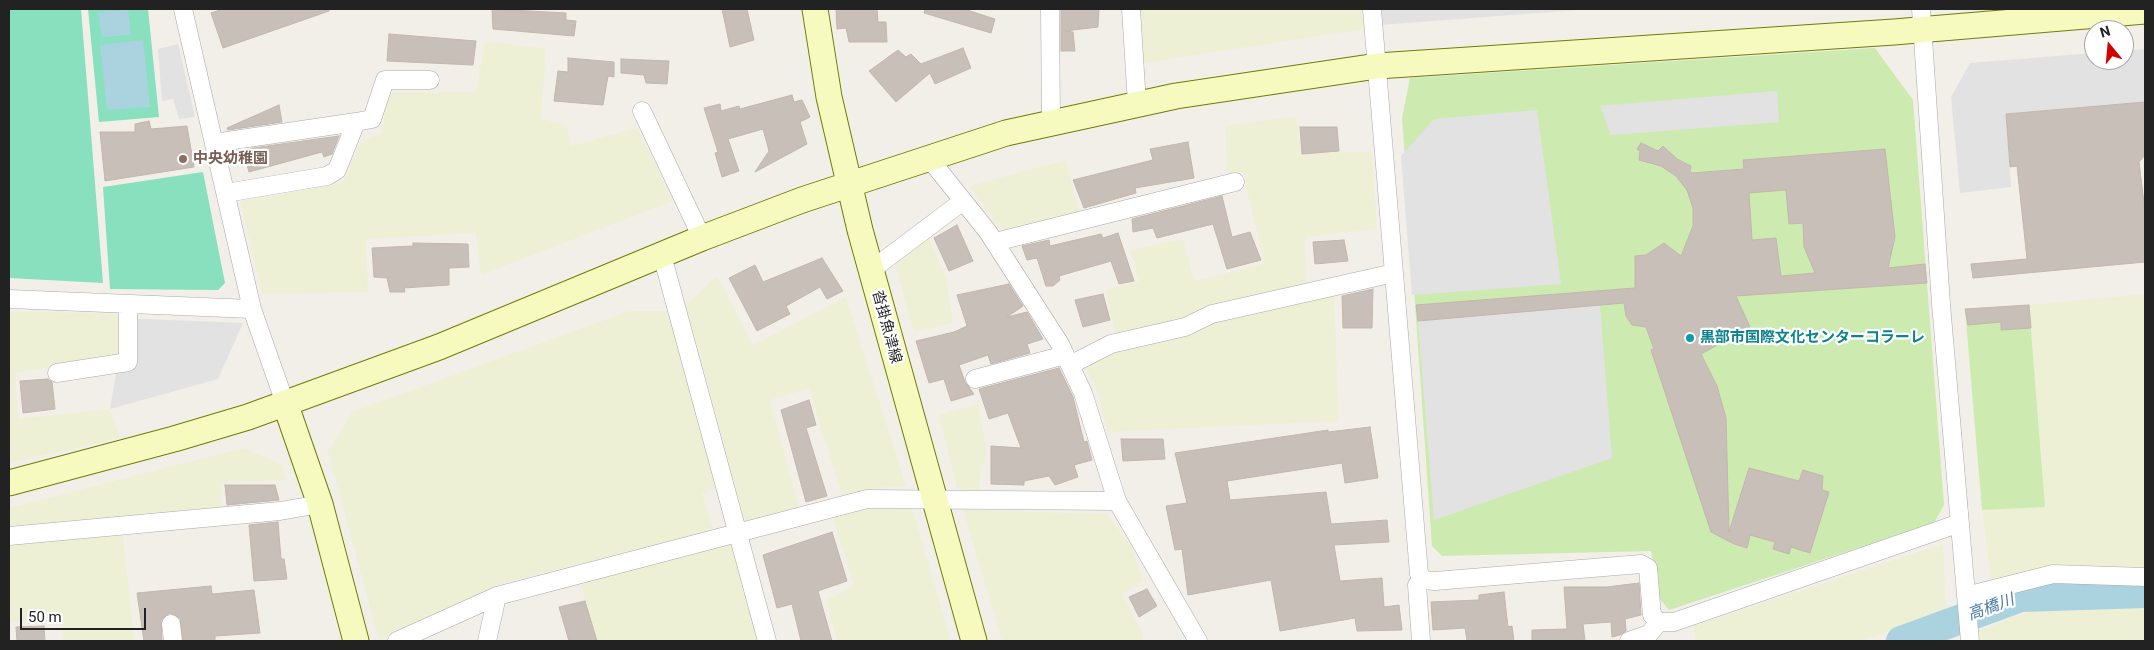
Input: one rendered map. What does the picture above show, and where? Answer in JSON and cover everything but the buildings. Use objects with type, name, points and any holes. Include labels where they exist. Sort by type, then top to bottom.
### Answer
[{"type":"street","points":[[184,9],[252,309],[320,504],[356,641]]},
{"type":"street","name":"沓掛魚津線","points":[[816,9],[828,97],[870,271],[974,641]]},
{"type":"street","points":[[1050,9],[1052,123]]},
{"type":"street","points":[[1131,9],[1137,104]]},
{"type":"street","points":[[1372,9],[1419,574],[1424,580]]},
{"type":"street","points":[[9,483],[174,439],[248,417],[439,346],[702,238],[928,157],[1006,133],[1137,104],[1176,96],[1377,66],[1921,19],[2145,12]]},
{"type":"street","points":[[1921,19],[1941,304],[1970,641]]},
{"type":"street","points":[[214,143],[372,119],[385,80],[430,80]]},
{"type":"street","points":[[642,111],[702,238]]},
{"type":"street","points":[[226,193],[327,176],[336,170],[356,122]]},
{"type":"street","points":[[928,157],[995,242],[1068,360],[1083,393],[1117,501],[1198,641]]},
{"type":"street","points":[[995,242],[1235,182]]},
{"type":"street","points":[[870,271],[963,201]]},
{"type":"street","points":[[662,255],[767,641]]},
{"type":"street","points":[[975,379],[1068,360],[1112,344],[1185,327],[1212,314],[1394,273]]},
{"type":"street","points":[[9,299],[252,309]]},
{"type":"street","points":[[57,372],[128,362],[128,305]]},
{"type":"street","points":[[397,641],[497,596],[867,499],[933,498],[1117,501]]},
{"type":"street","points":[[9,536],[280,511],[320,504]]},
{"type":"street","points":[[1421,641],[1417,585],[1424,580],[1435,581],[1641,564],[1648,568],[1652,615],[1659,622],[1674,622],[1960,523]]},
{"type":"street","points":[[1966,596],[2053,574],[2145,577]]},
{"type":"street","points":[[487,641],[497,596]]},
{"type":"street","points":[[1629,641],[1649,634],[1659,622]]},
{"type":"green space","points":[[9,9],[81,9],[103,283],[9,278]]},
{"type":"green space","points":[[88,9],[148,9],[159,117],[99,122]]},
{"type":"green space","points":[[1139,9],[1363,9],[1365,29],[1143,63]]},
{"type":"green space","points":[[485,41],[546,49],[541,119],[567,125],[571,146],[637,128],[673,201],[481,275],[476,233],[366,239],[368,292],[262,294],[240,201],[343,183],[362,141],[382,133],[388,93],[476,92]]},
{"type":"green space","points":[[1875,48],[1913,100],[1944,505],[1934,523],[1669,610],[1660,599],[1651,551],[1442,556],[1432,546],[1402,118],[1410,78]]},
{"type":"green space","points":[[1296,116],[1302,153],[1372,152],[1377,229],[1305,237],[1307,284],[1199,311],[1172,322],[1116,337],[1105,290],[1139,281],[1130,250],[1183,239],[1194,281],[1264,264],[1243,172],[1227,174],[1225,126]]},
{"type":"green space","points":[[1066,160],[1079,213],[1004,232],[969,186]]},
{"type":"green space","points":[[203,172],[225,283],[218,290],[110,289],[103,187]]},
{"type":"green space","points":[[928,236],[946,277],[953,323],[914,332],[894,261]]},
{"type":"green space","points":[[717,276],[753,345],[846,297],[906,486],[874,488],[842,496],[809,389],[770,400],[799,507],[745,522],[686,305]]},
{"type":"green space","points":[[2145,294],[2145,567],[2059,565],[1991,580],[1982,510],[2045,507],[2029,305]]},
{"type":"green space","points":[[1334,295],[1339,421],[1108,432],[1096,388],[1085,367],[1116,349],[1189,335],[1215,320]]},
{"type":"green space","points":[[2029,305],[2045,507],[1982,510],[1965,309]]},
{"type":"green space","points":[[9,311],[119,314],[119,356],[15,373],[18,419],[110,409],[120,438],[9,463]]},
{"type":"green space","points":[[629,311],[670,311],[720,487],[702,494],[714,532],[505,582],[379,641],[328,452],[352,412]]},
{"type":"green space","points":[[978,404],[986,444],[985,462],[981,466],[979,491],[957,488],[939,415]]},
{"type":"green space","points":[[243,448],[281,464],[286,480],[221,483],[222,508],[9,530],[9,508]]},
{"type":"green space","points":[[877,507],[912,508],[951,641],[837,641],[826,600],[854,586],[833,518]]},
{"type":"green space","points":[[963,510],[1107,514],[1132,547],[1143,581],[1122,594],[1143,634],[1143,641],[1002,641]]},
{"type":"green space","points":[[123,534],[134,641],[64,641],[61,617],[9,622],[9,544]]},
{"type":"green space","points":[[731,544],[758,641],[597,641],[580,582]]},
{"type":"green space","points":[[1943,544],[1946,613],[1860,641],[1696,641],[1693,626]]},
{"type":"green space","points":[[2095,603],[2145,605],[2145,641],[1980,641],[1978,631],[2022,614],[2053,605]]},
{"type":"shaded area","points":[[1378,9],[1592,9],[1380,25]]},
{"type":"shaded area","points":[[178,44],[195,117],[179,119],[173,99],[162,101],[158,49]]},
{"type":"shaded area","points":[[2145,49],[2145,102],[2006,114],[2011,187],[1960,193],[1951,97],[1970,63],[2084,54],[2084,70],[2134,70],[2134,50]]},
{"type":"shaded area","points":[[1777,91],[1779,122],[1611,135],[1600,106]]},
{"type":"shaded area","points":[[1537,110],[1561,284],[1412,295],[1401,156],[1434,119]]},
{"type":"shaded area","points":[[1600,305],[1612,458],[1434,520],[1418,321]]},
{"type":"shaded area","points":[[119,318],[243,323],[218,379],[110,409],[119,356]]},
{"type":"water","points":[[128,10],[131,35],[102,37],[98,12]]},
{"type":"water","points":[[143,40],[150,107],[107,110],[100,45]]},
{"type":"waterway","name":"高橋川","points":[[1901,641],[2021,597],[2145,593]]},
{"type":"place","name":"中央幼稚園","points":[[183,159]]},
{"type":"place","name":"黒部市国際文化センターコラーレ","points":[[1690,338]]}]
